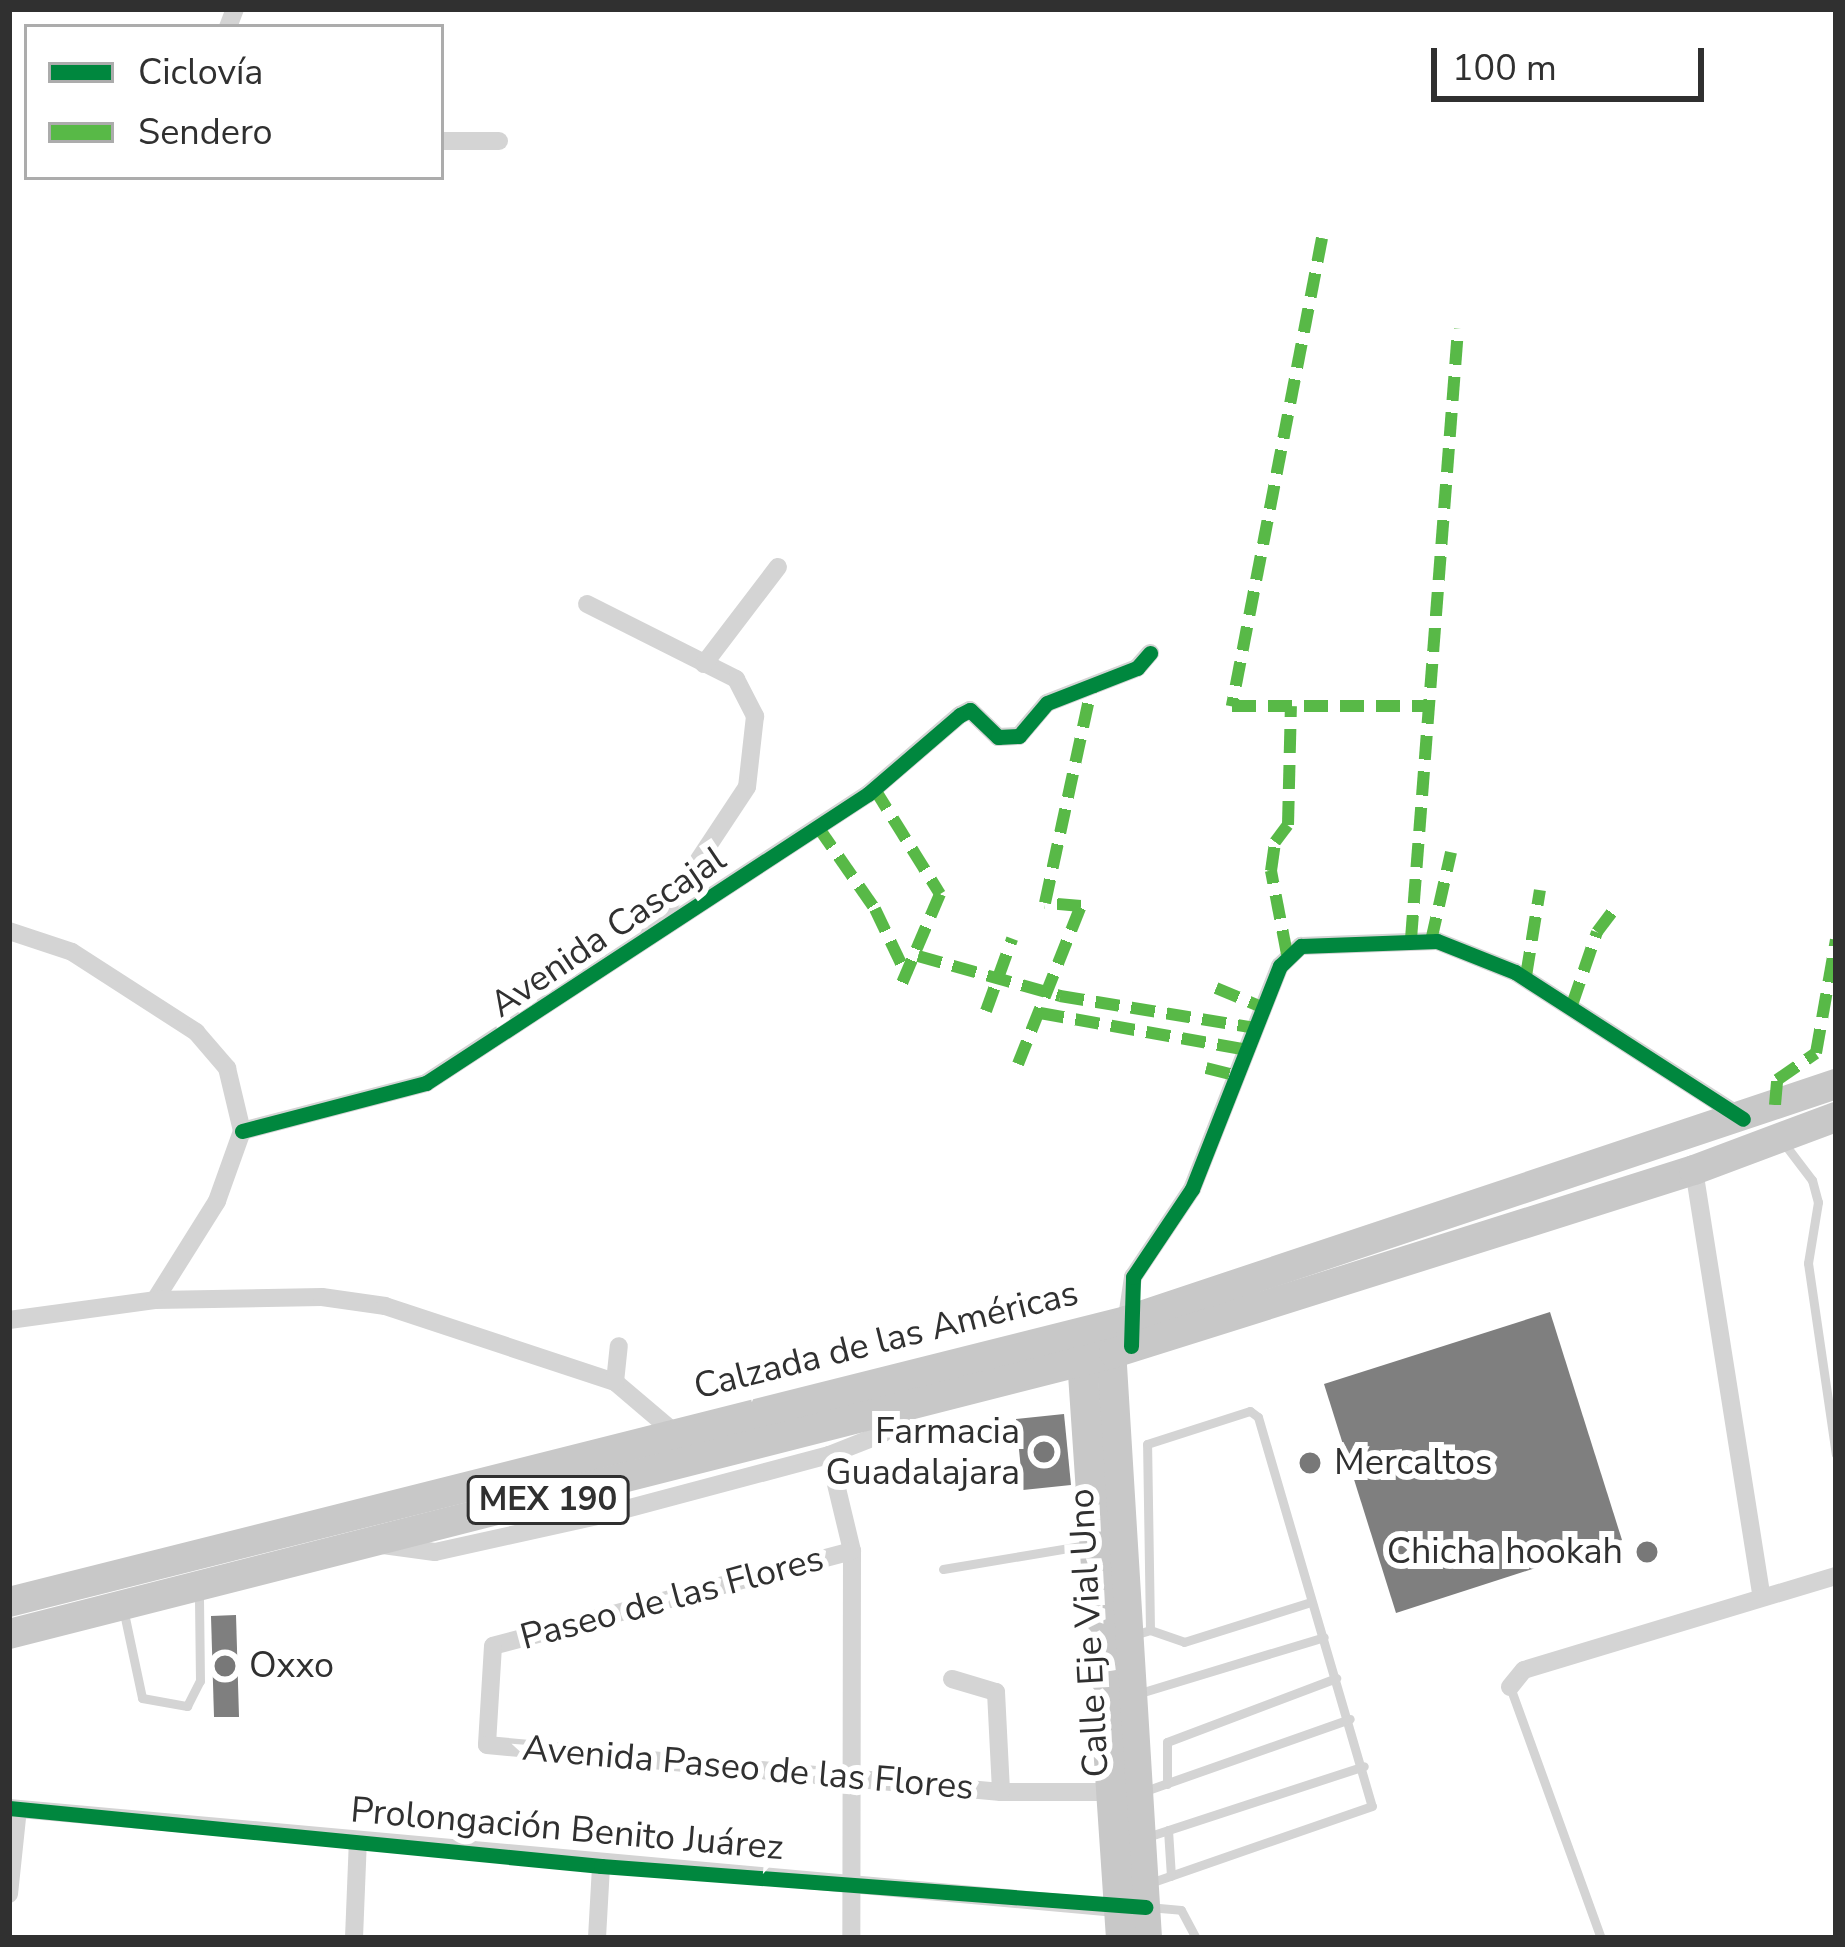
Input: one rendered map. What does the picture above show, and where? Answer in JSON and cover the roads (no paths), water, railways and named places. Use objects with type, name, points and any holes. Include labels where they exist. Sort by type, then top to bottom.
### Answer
[{"type":"main road","name":"Calzada de las Américas","points":[[9,1634],[916,1407],[1836,1084]]},
{"type":"main road","name":"Calzada de las Américas","points":[[9,1602],[675,1433],[1107,1340],[1694,1170],[1836,1117]]},
{"type":"main road","name":"Calle Eje Vial Uno","points":[[1107,1340],[1097,1543],[1119,1697],[1123,1794],[1141,1909]]},
{"type":"main road","name":"Calle Eje Vial Uno","points":[[1107,1340],[1140,1633],[1119,1697]]},
{"type":"main road","name":"Calle Eje Vial Uno","points":[[1123,1794],[1153,1835],[1141,1909]]},
{"type":"street","points":[[444,140],[499,141]]},
{"type":"street","points":[[704,664],[778,567]]},
{"type":"street","points":[[587,604],[704,664],[748,693],[751,769],[726,825],[643,944]]},
{"type":"street","name":"Avenida Cascajal","points":[[242,1131],[426,1083],[868,794],[970,710],[998,736],[1019,736],[1047,704],[1137,668],[1150,653]]},
{"type":"street","points":[[9,931],[72,952],[196,1032],[227,1068],[242,1131],[217,1201],[155,1300]]},
{"type":"street","points":[[1107,1340],[1133,1277],[1192,1189],[1280,965],[1300,946],[1437,941],[1515,972],[1743,1119]]},
{"type":"street","points":[[1694,1170],[1762,1598]]},
{"type":"street","points":[[9,1320],[155,1300],[322,1298],[386,1306],[615,1382],[675,1433]]},
{"type":"street","points":[[615,1382],[619,1346]]},
{"type":"street","points":[[378,1544],[435,1552],[829,1454],[882,1434],[916,1407]]},
{"type":"street","points":[[829,1454],[852,1551],[851,1938]]},
{"type":"street","name":"Paseo de las Flores","points":[[493,1646],[852,1551]]},
{"type":"street","points":[[1510,1687],[1524,1670],[1836,1576]]},
{"type":"street","name":"Avenida Paseo de las Flores","points":[[493,1646],[487,1745],[1001,1792],[1123,1794]]},
{"type":"street","points":[[952,1679],[996,1692],[1001,1792]]},
{"type":"street","points":[[9,1894],[13,1808]]},
{"type":"street","name":"Prolongación Benito Juárez","points":[[13,1808],[601,1865],[1141,1909]]},
{"type":"street","points":[[354,1938],[358,1840]]},
{"type":"street","points":[[597,1938],[601,1865]]},
{"type":"lane","points":[[1780,1138],[1812,1180],[1818,1202],[1808,1263],[1836,1454]]},
{"type":"lane","points":[[1141,1909],[1368,1810],[1364,1766],[1258,1417],[1240,1408],[1147,1444],[1140,1633],[1184,1642],[1311,1601]]},
{"type":"lane","points":[[943,1569],[1097,1543]]},
{"type":"lane","points":[[122,1607],[142,1699],[187,1706],[200,1681],[199,1588]]},
{"type":"lane","points":[[1119,1697],[1324,1637]]},
{"type":"lane","points":[[1167,1784],[1167,1742],[1193,1726],[1336,1678]]},
{"type":"lane","points":[[1510,1687],[1601,1938]]},
{"type":"lane","points":[[1123,1794],[1167,1784],[1350,1720]]},
{"type":"lane","points":[[1153,1835],[1364,1766]]},
{"type":"lane","points":[[1141,1909],[1181,1910],[1196,1938]]},
{"type":"place","name":"Farmacia Guadalajara","points":[[1044,1452]]},
{"type":"place","name":"Mercaltos","points":[[1310,1463]]},
{"type":"place","name":"Chicha hookah","points":[[1647,1552]]},
{"type":"place","name":"Oxxo","points":[[225,1666]]}]
